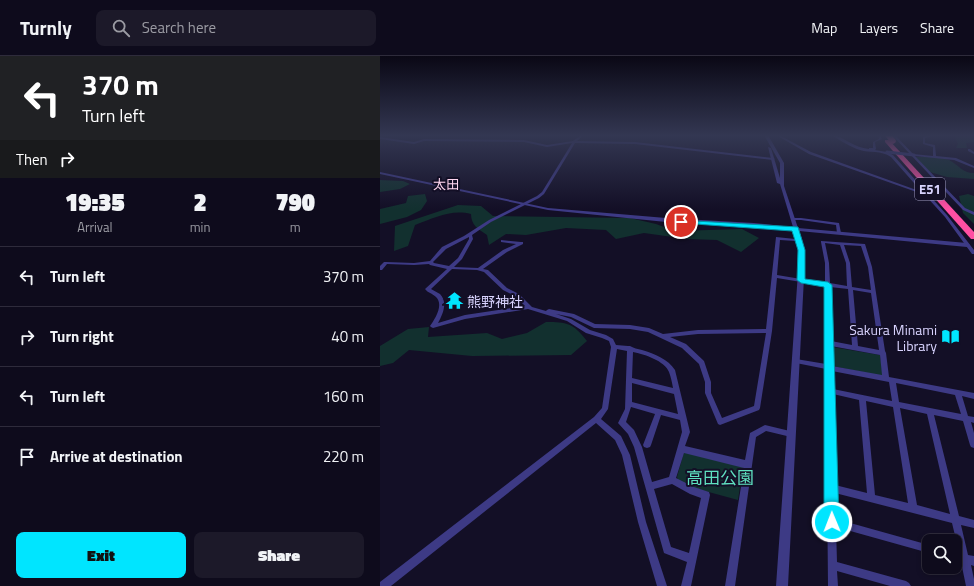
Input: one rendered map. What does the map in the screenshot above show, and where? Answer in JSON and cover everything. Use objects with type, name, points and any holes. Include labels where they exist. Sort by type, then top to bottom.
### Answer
[{"type":"highway","name":"E51","points":[[908,160],[974,237]]},
{"type":"highway","name":"E51","points":[[910,160],[974,228]]},
{"type":"street","points":[[431,262],[444,248],[490,221],[538,197],[543,193],[563,160]]},
{"type":"street","points":[[773,160],[780,186],[786,199]]},
{"type":"street","points":[[781,160],[783,168],[781,178],[801,250],[801,280],[782,586]]},
{"type":"street","points":[[829,160],[927,195]]},
{"type":"street","points":[[895,160],[946,216],[974,253]]},
{"type":"street","points":[[917,160],[964,209],[974,214]]},
{"type":"street","points":[[957,160],[974,167]]},
{"type":"street","points":[[380,173],[548,209],[666,220],[795,229],[839,230],[974,246]]},
{"type":"street","points":[[792,219],[801,218],[838,224],[839,230]]},
{"type":"street","points":[[839,230],[844,226]]},
{"type":"street","points":[[470,234],[471,239],[460,259],[428,289],[437,295],[441,300],[439,318],[433,326],[465,317],[529,307]]},
{"type":"street","points":[[537,311],[543,310],[572,316],[594,326],[641,328],[684,346],[702,363],[708,382],[708,393],[720,422],[757,408],[769,331],[778,238],[795,240]]},
{"type":"street","points":[[480,269],[505,251],[521,243],[502,241]]},
{"type":"street","points":[[833,586],[828,285],[827,263],[823,242],[863,246],[870,267],[883,353],[896,404],[913,508]]},
{"type":"street","points":[[842,244],[848,263],[855,348]]},
{"type":"street","points":[[380,269],[386,263],[414,264],[431,262],[432,264],[451,268],[480,269],[486,271],[505,289],[517,295],[529,307],[537,311],[569,320],[588,332],[604,336],[611,340],[614,347],[605,409],[596,419],[383,586]]},
{"type":"street","points":[[774,276],[874,292]]},
{"type":"street","points":[[663,336],[698,332],[769,331]]},
{"type":"street","points":[[829,343],[883,353]]},
{"type":"street","points":[[614,347],[630,348],[667,363],[672,370],[686,432],[672,480]]},
{"type":"street","points":[[630,348],[629,404],[622,423],[631,432],[638,447],[667,550],[692,559]]},
{"type":"street","points":[[796,361],[974,396]]},
{"type":"street","points":[[630,380],[677,392]]},
{"type":"street","points":[[829,390],[974,420]]},
{"type":"street","points":[[958,393],[974,446]]},
{"type":"street","points":[[862,397],[871,498]]},
{"type":"street","points":[[629,404],[683,418]]},
{"type":"street","points":[[930,411],[971,586]]},
{"type":"street","points":[[647,445],[659,412]]},
{"type":"street","points":[[596,419],[618,438],[626,456],[642,522],[662,586]]},
{"type":"street","points":[[730,586],[753,435],[765,428],[791,434]]},
{"type":"street","points":[[682,448],[748,465]]},
{"type":"street","points":[[649,487],[672,480],[693,491],[706,495],[686,586]]},
{"type":"street","points":[[831,488],[974,524]]},
{"type":"street","points":[[832,522],[922,547]]},
{"type":"street","points":[[964,558],[974,561]]},
{"type":"street","points":[[832,565],[906,586]]},
{"type":"green space","points":[[917,160],[949,160],[966,172],[974,173],[974,179],[947,177],[930,172]]},
{"type":"green space","points":[[380,180],[403,181],[410,184],[400,189],[380,192]]},
{"type":"green space","points":[[425,194],[427,201],[421,210],[407,217],[380,224],[380,209],[406,203],[408,196]]},
{"type":"green space","points":[[968,194],[974,196],[974,224],[963,213],[959,196]]},
{"type":"green space","points":[[458,205],[481,206],[493,216],[630,218],[656,224],[675,231],[742,229],[759,238],[741,252],[717,240],[687,239],[644,233],[616,239],[606,230],[566,228],[526,235],[506,234],[489,245],[487,235],[478,229],[474,224],[471,214],[450,213],[415,225],[408,246],[394,251],[395,226]]},
{"type":"green space","points":[[546,322],[565,323],[578,330],[587,341],[571,355],[472,356],[409,350],[393,363],[380,366],[380,346],[408,329],[429,327],[428,337],[487,333],[502,339],[527,333]]},
{"type":"green space","points":[[832,347],[880,355],[883,376],[832,366]]},
{"type":"green space","name":"高田公園","points":[[684,452],[743,467],[738,500],[694,488],[678,480],[677,477]]},
{"type":"place","name":"熊野神社","points":[[454,301]]},
{"type":"place","name":"Sakura Minami Library","points":[[950,337]]},
{"type":"district","name":"太田","points":[[446,184]]},
{"type":"route","points":[[681,222],[737,224],[795,229],[799,239],[802,258],[801,280],[828,285],[832,522]]}]
